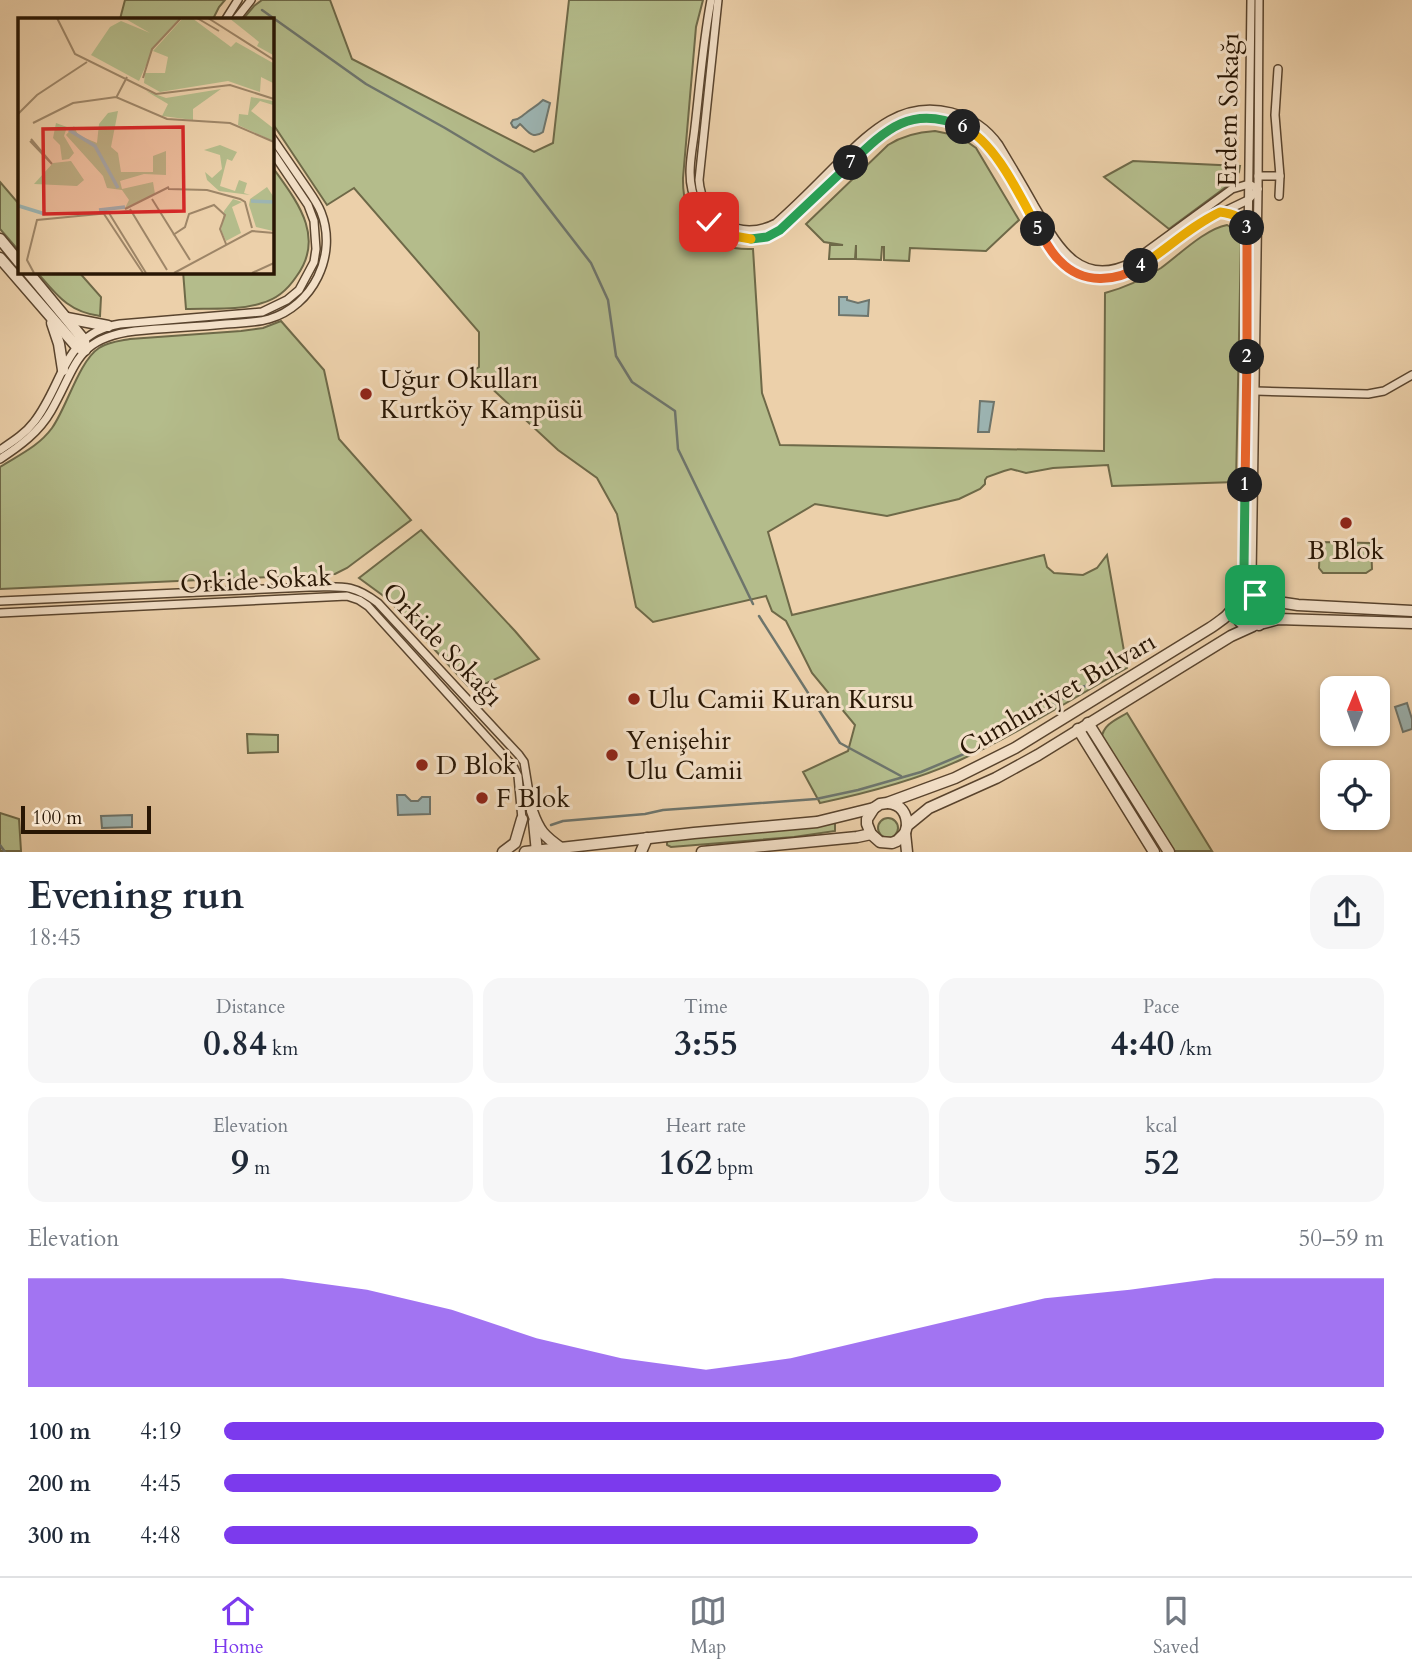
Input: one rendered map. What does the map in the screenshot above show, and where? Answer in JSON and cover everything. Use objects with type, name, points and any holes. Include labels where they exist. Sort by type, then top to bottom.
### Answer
[{"type":"street","points":[[227,18],[238,0]]},
{"type":"street","points":[[237,18],[251,0]]},
{"type":"street","points":[[711,0],[704,38],[691,184],[702,213],[728,235],[757,239],[774,234],[876,139],[898,125],[924,118],[939,119],[969,129],[987,144],[1059,261],[1087,278],[1105,279],[1124,275],[1149,261],[1202,222],[1248,200],[1258,189],[1248,184],[1233,189],[1132,262],[1114,270],[1091,269],[1079,265],[1061,249],[999,145],[988,132],[957,114],[939,109],[923,109],[889,119],[869,133],[776,223],[760,229],[738,229],[722,222],[709,211],[701,196],[699,180],[718,0]]},
{"type":"street","name":"Erdem Sokağı","points":[[1240,601],[1244,570],[1251,0]]},
{"type":"street","name":"Erdem Sokağı","points":[[1259,0],[1252,576],[1255,589],[1263,598]]},
{"type":"street","points":[[1278,69],[1275,115],[1279,196]]},
{"type":"street","points":[[0,459],[42,425],[82,346],[118,333],[268,320],[287,310],[307,293],[322,271],[324,261],[326,243],[322,213],[273,139]]},
{"type":"street","points":[[66,318],[108,326],[262,312],[287,300],[299,289],[314,262],[316,242],[314,221],[308,205],[273,153]]},
{"type":"street","points":[[1258,176],[1280,176]]},
{"type":"street","points":[[1220,212],[1237,216],[1248,229]]},
{"type":"street","points":[[0,239],[18,260]]},
{"type":"street","points":[[3,262],[18,260]]},
{"type":"street","points":[[3,262],[50,316],[82,346]]},
{"type":"street","points":[[29,273],[66,318],[82,346]]},
{"type":"street","points":[[50,316],[59,344],[63,370]]},
{"type":"street","points":[[0,450],[36,421],[68,360],[93,332],[108,326]]},
{"type":"street","points":[[1255,391],[1368,394],[1384,391],[1412,375]]},
{"type":"street","name":"Orkide Sokağı","points":[[0,601],[349,587],[378,603],[519,755],[524,762],[532,811]]},
{"type":"street","points":[[1263,598],[1268,609],[1266,618],[1256,626],[1245,624],[1236,612],[1240,601],[1250,594],[1298,605],[1412,611]]},
{"type":"street","points":[[139,595],[140,607]]},
{"type":"street","name":"Orkide Sokak","points":[[0,613],[348,596],[359,600],[368,606],[513,766],[518,776],[522,819]]},
{"type":"street","name":"Cumhuriyet Bulvarı","points":[[525,852],[817,822],[874,808],[967,772],[1015,748],[1210,628],[1225,618],[1240,601]]},
{"type":"street","points":[[1345,608],[1345,621]]},
{"type":"street","name":"Cumhuriyet Bulvarı","points":[[703,851],[873,836],[880,842],[892,843],[929,808],[996,778],[1038,755],[1231,636],[1278,619],[1412,624]]},
{"type":"street","points":[[1071,712],[1169,852]]},
{"type":"street","points":[[1082,726],[1154,852]]},
{"type":"street","points":[[887,803],[899,806],[903,811],[907,852]]},
{"type":"street","points":[[874,808],[867,819],[868,830],[885,852]]},
{"type":"street","points":[[532,811],[543,835],[561,848]]},
{"type":"street","points":[[532,811],[537,851]]},
{"type":"street","points":[[503,852],[515,843],[522,819]]},
{"type":"street","points":[[522,819],[525,852]]},
{"type":"street","points":[[641,852],[647,838]]},
{"type":"street","points":[[647,838],[649,852]]},
{"type":"green space","points":[[125,0],[225,0],[214,18],[120,18]]},
{"type":"green space","points":[[262,0],[330,0],[352,59],[534,152],[553,143],[569,0],[703,0],[696,27],[683,178],[684,194],[693,220],[711,239],[723,245],[753,249],[762,393],[780,445],[1104,451],[1105,293],[1141,280],[1219,227],[1227,225],[1237,231],[1241,239],[1236,482],[1112,486],[1108,465],[1053,468],[1026,473],[1011,469],[987,477],[980,489],[959,499],[887,516],[815,504],[768,532],[792,615],[1044,555],[1047,567],[1054,573],[1083,575],[1097,568],[1107,555],[1127,668],[958,761],[890,786],[820,803],[803,772],[848,751],[855,725],[812,673],[786,621],[772,611],[766,596],[653,622],[636,607],[617,514],[597,478],[558,450],[473,371],[479,367],[479,332],[354,188],[327,205],[273,124],[273,18],[244,18]]},
{"type":"green space","points":[[935,131],[959,136],[976,148],[1019,220],[986,251],[910,248],[909,261],[884,260],[882,247],[881,260],[856,259],[856,245],[855,259],[829,259],[830,245],[843,245],[824,242],[806,224],[888,145],[910,135]]},
{"type":"green space","points":[[1133,161],[1240,166],[1234,181],[1169,229],[1104,177]]},
{"type":"green space","points":[[273,168],[298,205],[308,233],[309,247],[305,262],[296,277],[282,293],[253,306],[186,309],[183,273],[273,273]]},
{"type":"green space","points":[[0,182],[18,203],[18,250],[0,229]]},
{"type":"green space","points":[[38,273],[80,273],[101,297],[100,316],[79,311],[57,294]]},
{"type":"green space","points":[[281,321],[324,370],[339,439],[411,520],[335,574],[0,589],[0,467],[35,445],[52,428],[79,373],[92,354],[106,344],[130,339],[241,331],[263,328]]},
{"type":"green space","points":[[421,530],[539,659],[476,688],[468,686],[389,600],[359,578]]},
{"type":"green space","points":[[1320,542],[1371,543],[1372,569],[1366,573],[1323,573],[1319,568]]},
{"type":"green space","points":[[1127,713],[1212,851],[1174,851],[1102,738],[1107,726]]},
{"type":"green space","points":[[247,734],[278,735],[278,752],[248,753]]},
{"type":"green space","points":[[0,813],[19,819],[21,851],[0,851]]},
{"type":"green space","points":[[888,818],[895,821],[898,828],[895,835],[888,838],[881,835],[878,828],[881,821]]},
{"type":"green space","points":[[835,822],[835,831],[794,837],[671,847],[667,845],[667,840]]},
{"type":"water","points":[[543,100],[550,103],[543,132],[533,135],[520,124],[516,128],[513,127],[513,120],[520,118]]},
{"type":"water","points":[[839,297],[847,297],[847,300],[858,303],[869,300],[868,316],[839,315]]},
{"type":"water","points":[[980,401],[994,402],[989,432],[978,432]]},
{"type":"water","points":[[1407,703],[1412,729],[1403,732],[1395,707]]},
{"type":"water","points":[[397,795],[405,795],[411,801],[430,797],[430,814],[398,815]]},
{"type":"water","points":[[132,815],[132,827],[102,828],[101,816]]},
{"type":"waterway","points":[[262,10],[366,84],[522,174],[591,263],[608,300],[616,356],[632,382],[675,411],[678,449],[753,604]]},
{"type":"waterway","points":[[759,616],[840,743],[901,776]]},
{"type":"waterway","points":[[551,825],[563,821],[663,810],[816,799],[858,790],[921,772],[971,751],[1082,687],[1095,683]]},
{"type":"waterway","points":[[0,845],[5,852]]},
{"type":"place","name":"Uğur Okulları Kurtköy Kampüsü","points":[[366,394]]},
{"type":"place","name":"B Blok","points":[[1346,523]]},
{"type":"place","name":"Ulu Camii Kuran Kursu","points":[[634,699]]},
{"type":"place","name":"Yenişehir Ulu Camii","points":[[612,755]]},
{"type":"place","name":"D Blok","points":[[422,765]]},
{"type":"place","name":"F Blok","points":[[482,798]]},
{"type":"route","points":[[709,222],[728,235],[747,239],[774,234],[886,131],[907,121],[924,118],[956,124],[979,136],[992,150],[1059,261],[1073,272],[1087,278],[1105,279],[1124,275],[1149,261],[1216,214],[1220,212],[1237,216],[1248,229],[1244,570],[1241,599],[1250,594],[1255,595]]}]
